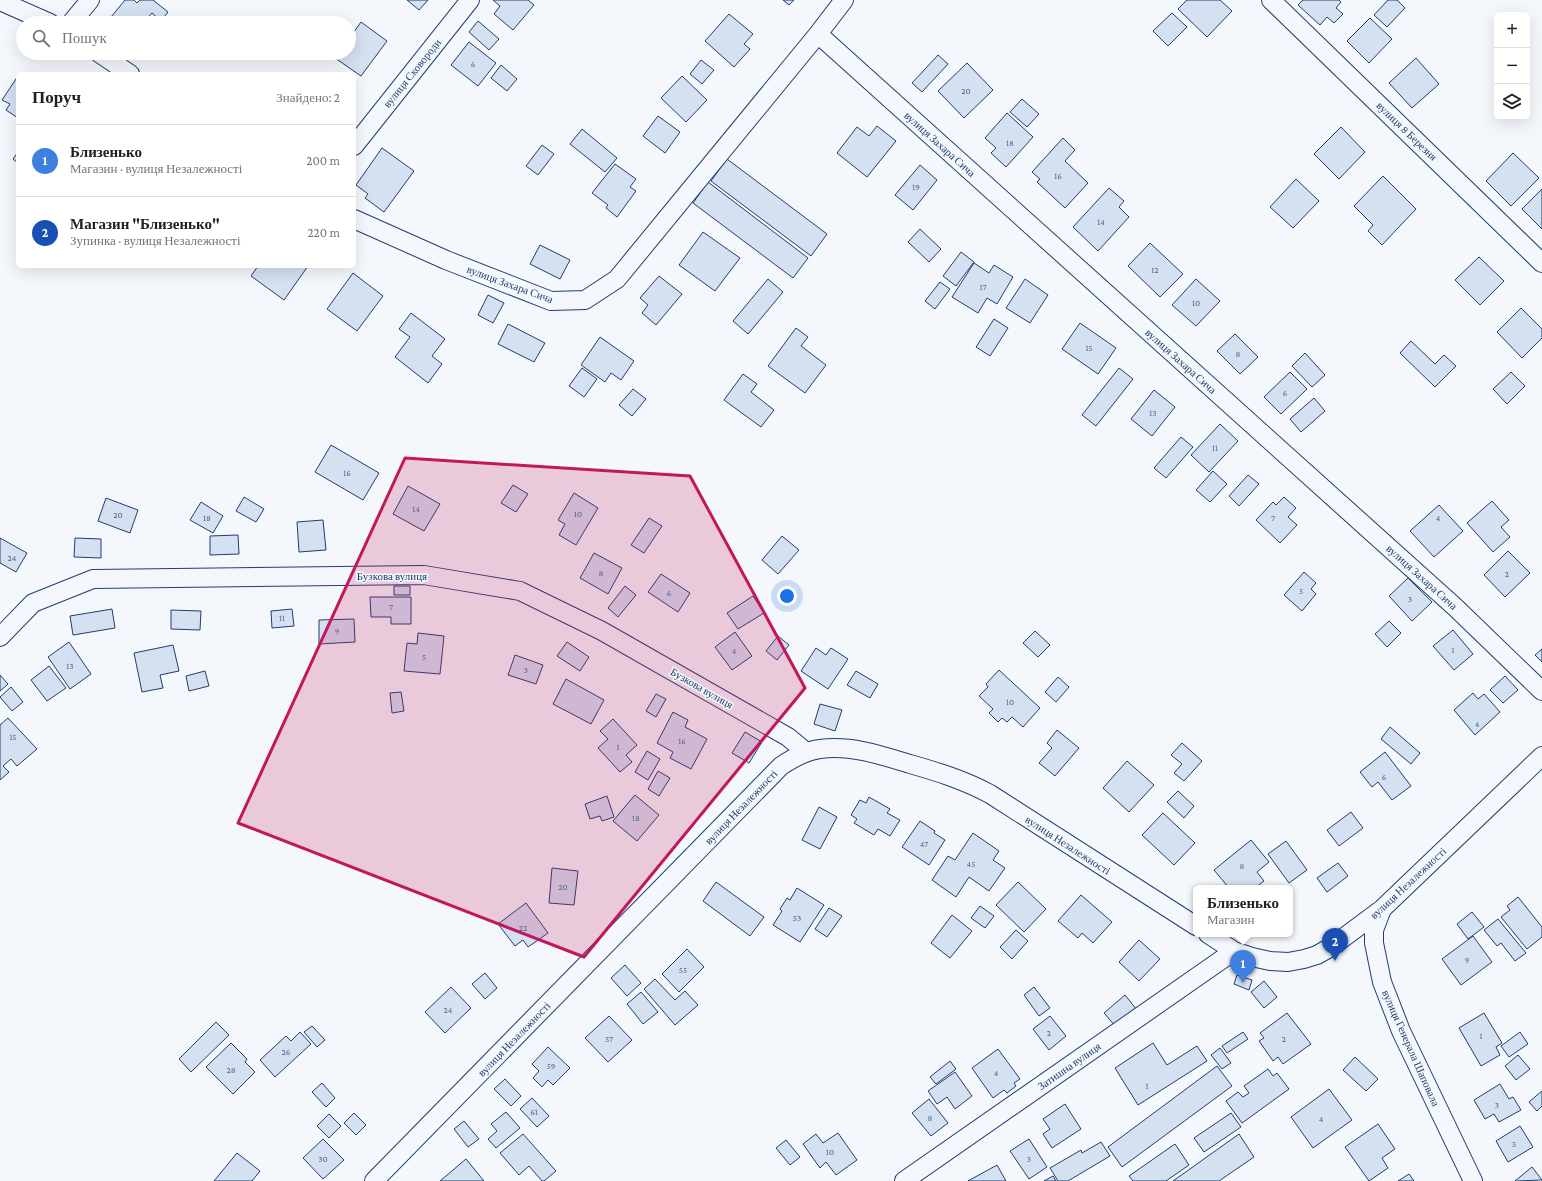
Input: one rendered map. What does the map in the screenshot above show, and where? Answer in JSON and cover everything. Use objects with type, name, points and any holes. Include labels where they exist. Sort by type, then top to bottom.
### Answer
[{"type":"street","points":[[77,16],[90,0]]},
{"type":"street","name":"вулиця Сковороди","points":[[356,143],[470,0]]},
{"type":"street","name":"вулиця Захара Сича","points":[[356,220],[446,260],[551,301],[586,300],[617,279],[818,34],[844,0]]},
{"type":"street","name":"вулиця 8 Березня","points":[[1271,0],[1542,263]]},
{"type":"street","points":[[0,1],[34,16]]},
{"type":"street","name":"вулиця Захара Сича","points":[[818,34],[1449,601],[1542,691]]},
{"type":"street","points":[[110,60],[127,72]]},
{"type":"street","name":"Бузкова вулиця","points":[[0,636],[33,603],[93,579],[424,575],[520,591],[602,631],[788,737],[806,752]]},
{"type":"street","name":"вулиця Незалежності","points":[[374,1181],[781,766],[806,752],[832,748],[859,750],[943,774],[972,784],[1193,924]]},
{"type":"street","name":"вулиця Незалежності","points":[[1213,937],[1234,951],[1270,961],[1288,962],[1304,959],[1331,947],[1382,909],[1542,756]]},
{"type":"street","name":"вулиця Генерала Шаповала","points":[[1382,909],[1374,930],[1377,961],[1382,982],[1401,1031],[1473,1181]]},
{"type":"street","name":"Затишна вулиця","points":[[904,1181],[1234,951]]},
{"type":"highlighted area","points":[[405,458],[690,476],[805,688],[584,957],[238,823]]},
{"type":"building","points":[[125,0],[134,0],[137,3],[140,0],[153,0],[168,12],[165,16],[155,16],[152,13],[149,16],[112,16]]},
{"type":"building","points":[[407,0],[428,0],[419,10]]},
{"type":"building","points":[[493,0],[528,0],[534,5],[513,30],[494,14],[500,6]]},
{"type":"building","points":[[783,0],[794,0],[789,5]]},
{"type":"building","points":[[1187,0],[1220,0],[1232,11],[1207,37],[1178,9]]},
{"type":"building","points":[[1303,0],[1339,0],[1341,2],[1336,8],[1343,14],[1334,23],[1327,17],[1320,25],[1298,5]]},
{"type":"building","points":[[1388,0],[1397,0],[1405,8],[1387,27],[1374,15]]},
{"type":"building","points":[[1172,13],[1187,27],[1168,46],[1153,31]]},
{"type":"building","points":[[729,14],[753,34],[744,44],[750,49],[734,67],[705,41]]},
{"type":"building","points":[[1370,18],[1392,39],[1369,63],[1347,41]]},
{"type":"building","points":[[478,21],[499,39],[489,50],[469,32]]},
{"type":"building","points":[[361,22],[387,41],[361,76],[338,60],[356,60],[356,29]]},
{"type":"building","points":[[469,42],[496,63],[478,86],[451,65]]},
{"type":"building","points":[[938,55],[948,64],[922,92],[912,83]]},
{"type":"building","points":[[1416,58],[1439,84],[1412,108],[1389,83]]},
{"type":"building","points":[[701,60],[714,70],[702,84],[690,74]]},
{"type":"building","points":[[967,63],[993,90],[964,118],[938,91]]},
{"type":"building","points":[[501,65],[517,79],[507,91],[491,78]]},
{"type":"building","points":[[682,76],[707,100],[686,122],[661,98]]},
{"type":"building","points":[[16,79],[16,117],[6,110],[10,104],[2,100]]},
{"type":"building","points":[[1022,99],[1039,114],[1027,127],[1010,112]]},
{"type":"building","points":[[1007,113],[1033,137],[1006,167],[991,153],[996,148],[985,138]]},
{"type":"building","points":[[658,116],[680,132],[665,153],[643,136]]},
{"type":"building","points":[[877,126],[896,141],[867,177],[837,153],[857,127],[869,136]]},
{"type":"building","points":[[1341,127],[1365,152],[1339,179],[1314,154]]},
{"type":"building","points":[[582,129],[617,158],[605,172],[570,144]]},
{"type":"building","points":[[1063,138],[1075,150],[1065,161],[1088,183],[1065,208],[1037,182],[1040,179],[1032,172]]},
{"type":"building","points":[[542,145],[554,154],[538,175],[526,166]]},
{"type":"building","points":[[382,148],[414,171],[384,212],[365,198],[368,194],[356,185]]},
{"type":"building","points":[[1513,153],[1539,178],[1511,206],[1486,181]]},
{"type":"building","points":[[727,159],[827,234],[811,256],[711,181]]},
{"type":"building","points":[[615,164],[636,179],[630,187],[636,191],[617,217],[606,208],[608,205],[592,193]]},
{"type":"building","points":[[920,165],[937,180],[913,210],[895,195]]},
{"type":"building","points":[[1383,176],[1416,209],[1382,245],[1368,231],[1373,225],[1354,206]]},
{"type":"building","points":[[1296,179],[1319,201],[1293,228],[1270,207]]},
{"type":"building","points":[[708,182],[808,258],[793,278],[693,203]]},
{"type":"building","points":[[1109,188],[1124,201],[1119,207],[1129,217],[1098,251],[1073,227]]},
{"type":"building","points":[[1542,189],[1542,229],[1522,209]]},
{"type":"building","points":[[920,229],[941,249],[929,262],[908,242]]},
{"type":"building","points":[[703,232],[740,258],[715,291],[679,265]]},
{"type":"building","points":[[1150,243],[1183,274],[1160,297],[1128,266]]},
{"type":"building","points":[[540,245],[570,260],[560,279],[530,264]]},
{"type":"building","points":[[961,252],[974,262],[956,286],[943,276]]},
{"type":"building","points":[[1479,257],[1504,281],[1480,305],[1455,280]]},
{"type":"building","points":[[974,263],[989,273],[994,265],[1013,277],[997,304],[987,298],[978,313],[952,297]]},
{"type":"building","points":[[257,268],[307,268],[284,300],[251,276]]},
{"type":"building","points":[[353,273],[383,296],[357,331],[327,309]]},
{"type":"building","points":[[659,276],[682,294],[656,325],[642,313],[648,305],[640,298]]},
{"type":"building","points":[[768,279],[783,292],[748,334],[733,321]]},
{"type":"building","points":[[1025,279],[1048,295],[1030,323],[1006,308]]},
{"type":"building","points":[[1196,279],[1220,301],[1196,326],[1172,305]]},
{"type":"building","points":[[940,282],[950,289],[935,309],[925,301]]},
{"type":"building","points":[[488,295],[504,303],[493,323],[478,315]]},
{"type":"building","points":[[1521,308],[1542,329],[1542,338],[1522,358],[1497,332]]},
{"type":"building","points":[[411,313],[445,339],[432,356],[442,364],[428,383],[395,357],[410,337],[399,329]]},
{"type":"building","points":[[994,319],[1008,328],[990,356],[976,347]]},
{"type":"building","points":[[1080,323],[1116,348],[1098,374],[1062,349]]},
{"type":"building","points":[[508,324],[545,343],[534,362],[498,344]]},
{"type":"building","points":[[796,328],[808,337],[801,346],[826,365],[805,393],[768,366]]},
{"type":"building","points":[[1235,334],[1258,357],[1240,374],[1217,351]]},
{"type":"building","points":[[600,337],[634,361],[621,380],[611,373],[605,382],[581,365]]},
{"type":"building","points":[[1411,341],[1435,364],[1444,355],[1456,366],[1435,387],[1400,353]]},
{"type":"building","points":[[1305,353],[1325,375],[1312,387],[1292,366]]},
{"type":"building","points":[[582,368],[597,379],[584,397],[569,386]]},
{"type":"building","points":[[1119,368],[1133,379],[1096,426],[1082,415]]},
{"type":"building","points":[[1290,372],[1307,389],[1281,414],[1264,397]]},
{"type":"building","points":[[1511,372],[1525,386],[1507,404],[1493,389]]},
{"type":"building","points":[[743,374],[757,384],[751,392],[774,410],[761,427],[724,400]]},
{"type":"building","points":[[633,389],[646,399],[632,416],[619,405]]},
{"type":"building","points":[[1154,390],[1175,407],[1152,436],[1131,419]]},
{"type":"building","points":[[1314,398],[1325,411],[1301,432],[1290,419]]},
{"type":"building","points":[[1220,424],[1238,441],[1209,472],[1191,455]]},
{"type":"building","points":[[1181,437],[1193,447],[1166,478],[1154,468]]},
{"type":"building","points":[[331,445],[379,473],[363,500],[315,472]]},
{"type":"building","points":[[1213,471],[1227,484],[1210,502],[1196,490]]},
{"type":"building","points":[[1248,475],[1259,484],[1239,506],[1229,496]]},
{"type":"building","points":[[513,485],[528,494],[516,512],[501,503]]},
{"type":"building","points":[[408,486],[440,504],[424,531],[393,514]]},
{"type":"building","points":[[574,493],[598,508],[576,545],[559,535],[565,524],[558,520]]},
{"type":"building","points":[[244,497],[264,509],[256,522],[236,511]]},
{"type":"building","points":[[1284,497],[1296,508],[1288,517],[1297,525],[1280,543],[1256,520],[1273,502],[1276,505]]},
{"type":"building","points":[[106,498],[138,510],[130,533],[98,521]]},
{"type":"building","points":[[1492,501],[1509,520],[1501,527],[1510,537],[1493,552],[1467,523]]},
{"type":"building","points":[[201,502],[223,516],[213,533],[190,520]]},
{"type":"building","points":[[1439,505],[1463,531],[1434,557],[1410,531]]},
{"type":"building","points":[[649,518],[662,526],[644,553],[631,545]]},
{"type":"building","points":[[323,520],[326,550],[299,552],[297,522]]},
{"type":"building","points":[[238,535],[239,554],[210,555],[210,536]]},
{"type":"building","points":[[782,536],[799,550],[778,574],[762,560]]},
{"type":"building","points":[[0,538],[27,553],[16,572],[0,563]]},
{"type":"building","points":[[75,538],[101,539],[101,558],[74,557]]},
{"type":"building","points":[[1508,551],[1530,573],[1505,597],[1484,575]]},
{"type":"building","points":[[594,553],[622,568],[608,594],[580,578]]},
{"type":"building","points":[[1304,572],[1316,583],[1311,589],[1316,594],[1302,611],[1284,595]]},
{"type":"building","points":[[661,574],[690,593],[678,612],[648,592]]},
{"type":"building","points":[[1408,578],[1432,602],[1412,621],[1389,596]]},
{"type":"building","points":[[394,586],[410,586],[410,595],[394,595]]},
{"type":"building","points":[[625,586],[636,595],[618,617],[608,608]]},
{"type":"building","points":[[753,596],[764,613],[738,629],[727,613]]},
{"type":"building","points":[[370,597],[411,597],[411,624],[391,624],[391,617],[371,617]]},
{"type":"building","points":[[112,609],[115,628],[73,635],[70,616]]},
{"type":"building","points":[[292,609],[294,626],[272,628],[271,611]]},
{"type":"building","points":[[171,610],[201,611],[200,630],[171,629]]},
{"type":"building","points":[[354,619],[355,642],[319,644],[319,620]]},
{"type":"building","points":[[1389,621],[1401,633],[1387,647],[1375,634]]},
{"type":"building","points":[[1453,630],[1473,654],[1454,670],[1433,646]]},
{"type":"building","points":[[1035,631],[1050,645],[1038,657],[1023,643]]},
{"type":"building","points":[[735,632],[752,656],[732,670],[715,647]]},
{"type":"building","points":[[418,633],[444,636],[440,674],[404,671],[407,643],[417,644]]},
{"type":"building","points":[[778,636],[789,645],[777,660],[766,651]]},
{"type":"building","points":[[69,642],[91,674],[70,689],[48,657]]},
{"type":"building","points":[[567,642],[589,657],[580,671],[557,656]]},
{"type":"building","points":[[173,645],[179,671],[160,675],[163,688],[142,692],[134,653]]},
{"type":"building","points":[[816,648],[826,655],[831,648],[848,659],[828,689],[801,671]]},
{"type":"building","points":[[1542,649],[1542,662],[1535,655]]},
{"type":"building","points":[[515,655],[543,665],[536,684],[508,675]]},
{"type":"building","points":[[49,666],[66,688],[47,701],[31,680]]},
{"type":"building","points":[[999,670],[1040,708],[1023,727],[1012,717],[1007,722],[1002,718],[998,722],[989,713],[993,709],[979,696],[988,687],[986,684]]},
{"type":"building","points":[[205,671],[209,686],[189,691],[186,676]]},
{"type":"building","points":[[856,671],[878,684],[870,698],[847,685]]},
{"type":"building","points":[[0,675],[8,684],[0,691]]},
{"type":"building","points":[[1505,676],[1518,690],[1503,703],[1490,690]]},
{"type":"building","points":[[1058,677],[1069,687],[1056,702],[1045,692]]},
{"type":"building","points":[[566,679],[604,700],[591,724],[553,704]]},
{"type":"building","points":[[11,687],[23,702],[12,711],[0,697]]},
{"type":"building","points":[[401,692],[404,711],[392,713],[390,693]]},
{"type":"building","points":[[1473,693],[1478,699],[1484,694],[1500,712],[1475,735],[1454,710]]},
{"type":"building","points":[[656,694],[666,699],[656,717],[646,711]]},
{"type":"building","points":[[820,704],[842,710],[835,731],[814,724]]},
{"type":"building","points":[[673,712],[688,720],[685,727],[707,739],[691,769],[670,758],[673,752],[657,743]]},
{"type":"building","points":[[8,718],[37,749],[17,766],[11,759],[3,766],[9,772],[0,780],[0,725]]},
{"type":"building","points":[[613,719],[637,745],[626,755],[632,762],[620,772],[598,748],[608,739],[600,731]]},
{"type":"building","points":[[1390,727],[1420,753],[1411,764],[1381,739]]},
{"type":"building","points":[[1057,730],[1079,748],[1055,776],[1039,763],[1052,748],[1047,743]]},
{"type":"building","points":[[745,732],[762,742],[749,763],[732,753]]},
{"type":"building","points":[[1182,743],[1202,761],[1184,781],[1174,773],[1182,764],[1171,755]]},
{"type":"building","points":[[647,751],[660,759],[648,780],[635,772]]},
{"type":"building","points":[[1385,752],[1411,786],[1392,800],[1378,782],[1372,787],[1360,772]]},
{"type":"building","points":[[1127,761],[1154,785],[1129,812],[1103,788]]},
{"type":"building","points":[[658,771],[670,778],[659,796],[648,789]]},
{"type":"building","points":[[1178,791],[1194,806],[1184,818],[1167,802]]},
{"type":"building","points":[[635,795],[659,815],[637,841],[613,821]]},
{"type":"building","points":[[607,796],[614,817],[602,821],[600,816],[590,819],[585,804]]},
{"type":"building","points":[[869,797],[890,809],[887,813],[900,820],[890,836],[878,829],[874,835],[854,823],[857,819],[851,815],[860,800],[866,803]]},
{"type":"building","points":[[819,807],[837,817],[820,849],[802,840]]},
{"type":"building","points":[[1351,812],[1363,828],[1339,846],[1327,830]]},
{"type":"building","points":[[1163,813],[1195,843],[1174,865],[1142,835]]},
{"type":"building","points":[[920,821],[945,840],[929,865],[902,847]]},
{"type":"building","points":[[973,833],[999,851],[993,860],[1005,868],[989,891],[969,877],[956,897],[932,880],[948,856],[955,860]]},
{"type":"building","points":[[1251,840],[1269,862],[1257,872],[1264,881],[1259,885],[1226,885],[1214,870]]},
{"type":"building","points":[[1286,841],[1307,870],[1289,883],[1268,854]]},
{"type":"building","points":[[1338,863],[1348,876],[1327,892],[1317,878]]},
{"type":"building","points":[[552,868],[578,871],[574,905],[549,903]]},
{"type":"building","points":[[716,882],[764,917],[750,936],[703,901]]},
{"type":"building","points":[[1018,882],[1046,909],[1024,932],[996,905]]},
{"type":"building","points":[[797,888],[824,905],[800,942],[773,925],[782,911],[780,909],[787,898],[790,900]]},
{"type":"building","points":[[1081,895],[1112,922],[1093,943],[1082,933],[1078,938],[1058,921]]},
{"type":"building","points":[[1518,897],[1542,927],[1542,937],[1527,949],[1501,917],[1510,910],[1507,906]]},
{"type":"building","points":[[526,903],[548,933],[528,947],[523,940],[515,946],[498,924]]},
{"type":"building","points":[[980,906],[994,916],[985,928],[971,918]]},
{"type":"building","points":[[829,908],[842,916],[827,937],[815,929]]},
{"type":"building","points":[[1472,912],[1484,927],[1468,939],[1457,924]]},
{"type":"building","points":[[952,915],[972,931],[950,958],[931,943]]},
{"type":"building","points":[[1498,919],[1526,953],[1515,961],[1501,943],[1497,946],[1484,930]]},
{"type":"building","points":[[1016,930],[1028,941],[1012,959],[1000,947]]},
{"type":"building","points":[[1473,936],[1492,962],[1461,985],[1442,959]]},
{"type":"building","points":[[1139,940],[1160,959],[1139,981],[1119,962]]},
{"type":"building","points":[[687,949],[704,967],[679,992],[662,974]]},
{"type":"building","points":[[625,965],[641,983],[627,996],[611,978]]},
{"type":"building","points":[[485,973],[497,988],[485,999],[472,984]]},
{"type":"building","points":[[1237,975],[1252,980],[1249,990],[1234,984]]},
{"type":"building","points":[[655,979],[675,1000],[685,991],[698,1005],[675,1025],[644,989]]},
{"type":"building","points":[[1264,981],[1277,997],[1264,1008],[1251,992]]},
{"type":"building","points":[[451,987],[471,1008],[445,1033],[425,1012]]},
{"type":"building","points":[[1034,987],[1050,1008],[1039,1016],[1024,995]]},
{"type":"building","points":[[641,992],[658,1012],[643,1024],[627,1004]]},
{"type":"building","points":[[1125,995],[1137,1010],[1116,1027],[1104,1013]]},
{"type":"building","points":[[1287,1013],[1311,1044],[1283,1064],[1278,1057],[1273,1061],[1259,1041],[1264,1038],[1260,1033]]},
{"type":"building","points":[[1484,1013],[1502,1043],[1496,1047],[1500,1055],[1481,1066],[1459,1028]]},
{"type":"building","points":[[609,1016],[632,1040],[608,1062],[585,1038]]},
{"type":"building","points":[[1050,1016],[1066,1036],[1049,1050],[1033,1029]]},
{"type":"building","points":[[216,1022],[229,1035],[191,1072],[179,1059]]},
{"type":"building","points":[[312,1026],[325,1040],[317,1047],[304,1032]]},
{"type":"building","points":[[300,1032],[311,1044],[275,1077],[260,1060],[286,1036],[291,1041]]},
{"type":"building","points":[[1243,1032],[1248,1039],[1227,1053],[1222,1046]]},
{"type":"building","points":[[1520,1032],[1528,1044],[1509,1057],[1501,1046]]},
{"type":"building","points":[[231,1043],[247,1059],[245,1062],[255,1072],[233,1094],[206,1067]]},
{"type":"building","points":[[1153,1043],[1167,1065],[1197,1046],[1207,1061],[1138,1105],[1115,1068]]},
{"type":"building","points":[[548,1047],[570,1068],[553,1085],[548,1080],[542,1087],[533,1078],[539,1071],[532,1064]]},
{"type":"building","points":[[1220,1048],[1231,1063],[1222,1069],[1211,1055]]},
{"type":"building","points":[[998,1049],[1020,1079],[1014,1083],[1016,1086],[1007,1093],[1004,1090],[993,1098],[972,1068]]},
{"type":"building","points":[[1518,1055],[1530,1069],[1516,1080],[1505,1066]]},
{"type":"building","points":[[1355,1057],[1378,1079],[1366,1091],[1343,1070]]},
{"type":"building","points":[[950,1061],[956,1069],[936,1084],[930,1077]]},
{"type":"building","points":[[1217,1066],[1232,1086],[1122,1167],[1108,1147]]},
{"type":"building","points":[[1268,1069],[1273,1076],[1277,1073],[1289,1089],[1242,1123],[1226,1101],[1238,1092],[1243,1097],[1249,1093],[1244,1086]]},
{"type":"building","points":[[955,1072],[972,1096],[955,1109],[947,1097],[937,1104],[928,1091]]},
{"type":"building","points":[[505,1079],[521,1096],[511,1106],[494,1089]]},
{"type":"building","points":[[322,1083],[335,1098],[326,1107],[312,1092]]},
{"type":"building","points":[[1500,1084],[1509,1099],[1513,1097],[1521,1110],[1499,1122],[1494,1114],[1485,1119],[1474,1100]]},
{"type":"building","points":[[1329,1089],[1352,1120],[1313,1148],[1291,1117]]},
{"type":"building","points":[[1542,1091],[1542,1106],[1537,1111],[1529,1102]]},
{"type":"building","points":[[532,1098],[549,1116],[537,1127],[520,1109]]},
{"type":"building","points":[[929,1099],[948,1123],[931,1136],[912,1113]]},
{"type":"building","points":[[1065,1104],[1081,1129],[1052,1148],[1043,1134],[1050,1129],[1043,1119]]},
{"type":"building","points":[[506,1112],[520,1128],[496,1148],[488,1139],[497,1131],[491,1124]]},
{"type":"building","points":[[354,1113],[366,1125],[356,1135],[344,1123]]},
{"type":"building","points":[[1231,1113],[1241,1127],[1204,1152],[1194,1138]]},
{"type":"building","points":[[329,1114],[341,1126],[329,1138],[317,1126]]},
{"type":"building","points":[[464,1121],[479,1139],[468,1147],[454,1129]]},
{"type":"building","points":[[1378,1124],[1395,1149],[1382,1158],[1388,1168],[1369,1181],[1345,1147]]},
{"type":"building","points":[[1520,1126],[1533,1147],[1508,1162],[1496,1141]]},
{"type":"building","points":[[838,1133],[857,1160],[836,1175],[826,1162],[820,1168],[803,1144],[816,1134],[823,1143]]},
{"type":"building","points":[[523,1134],[556,1171],[544,1181],[542,1181],[529,1166],[519,1175],[500,1153]]},
{"type":"building","points":[[1239,1134],[1254,1157],[1219,1181],[1173,1181]]},
{"type":"building","points":[[323,1139],[344,1160],[323,1179],[303,1158]]},
{"type":"building","points":[[1029,1139],[1047,1167],[1029,1179],[1010,1151]]},
{"type":"building","points":[[786,1140],[800,1157],[790,1165],[776,1148]]},
{"type":"building","points":[[1101,1142],[1110,1156],[1068,1181],[1058,1181],[1050,1168],[1081,1150],[1082,1153]]},
{"type":"building","points":[[1175,1144],[1189,1165],[1166,1181],[1133,1181],[1129,1176]]},
{"type":"building","points":[[237,1153],[260,1171],[252,1181],[214,1181]]},
{"type":"building","points":[[466,1159],[484,1181],[440,1181]]},
{"type":"building","points":[[997,1165],[1006,1181],[968,1181]]},
{"type":"building","points":[[1532,1167],[1542,1180],[1515,1181]]},
{"type":"building","points":[[1409,1174],[1414,1181],[1398,1181]]},
{"type":"building","points":[[1053,1176],[1056,1181],[1044,1181]]},
{"type":"place","name":"Магазин \"Близенько\"","points":[[1335,961]]},
{"type":"place","name":"Близенько","points":[[1243,983]]}]
